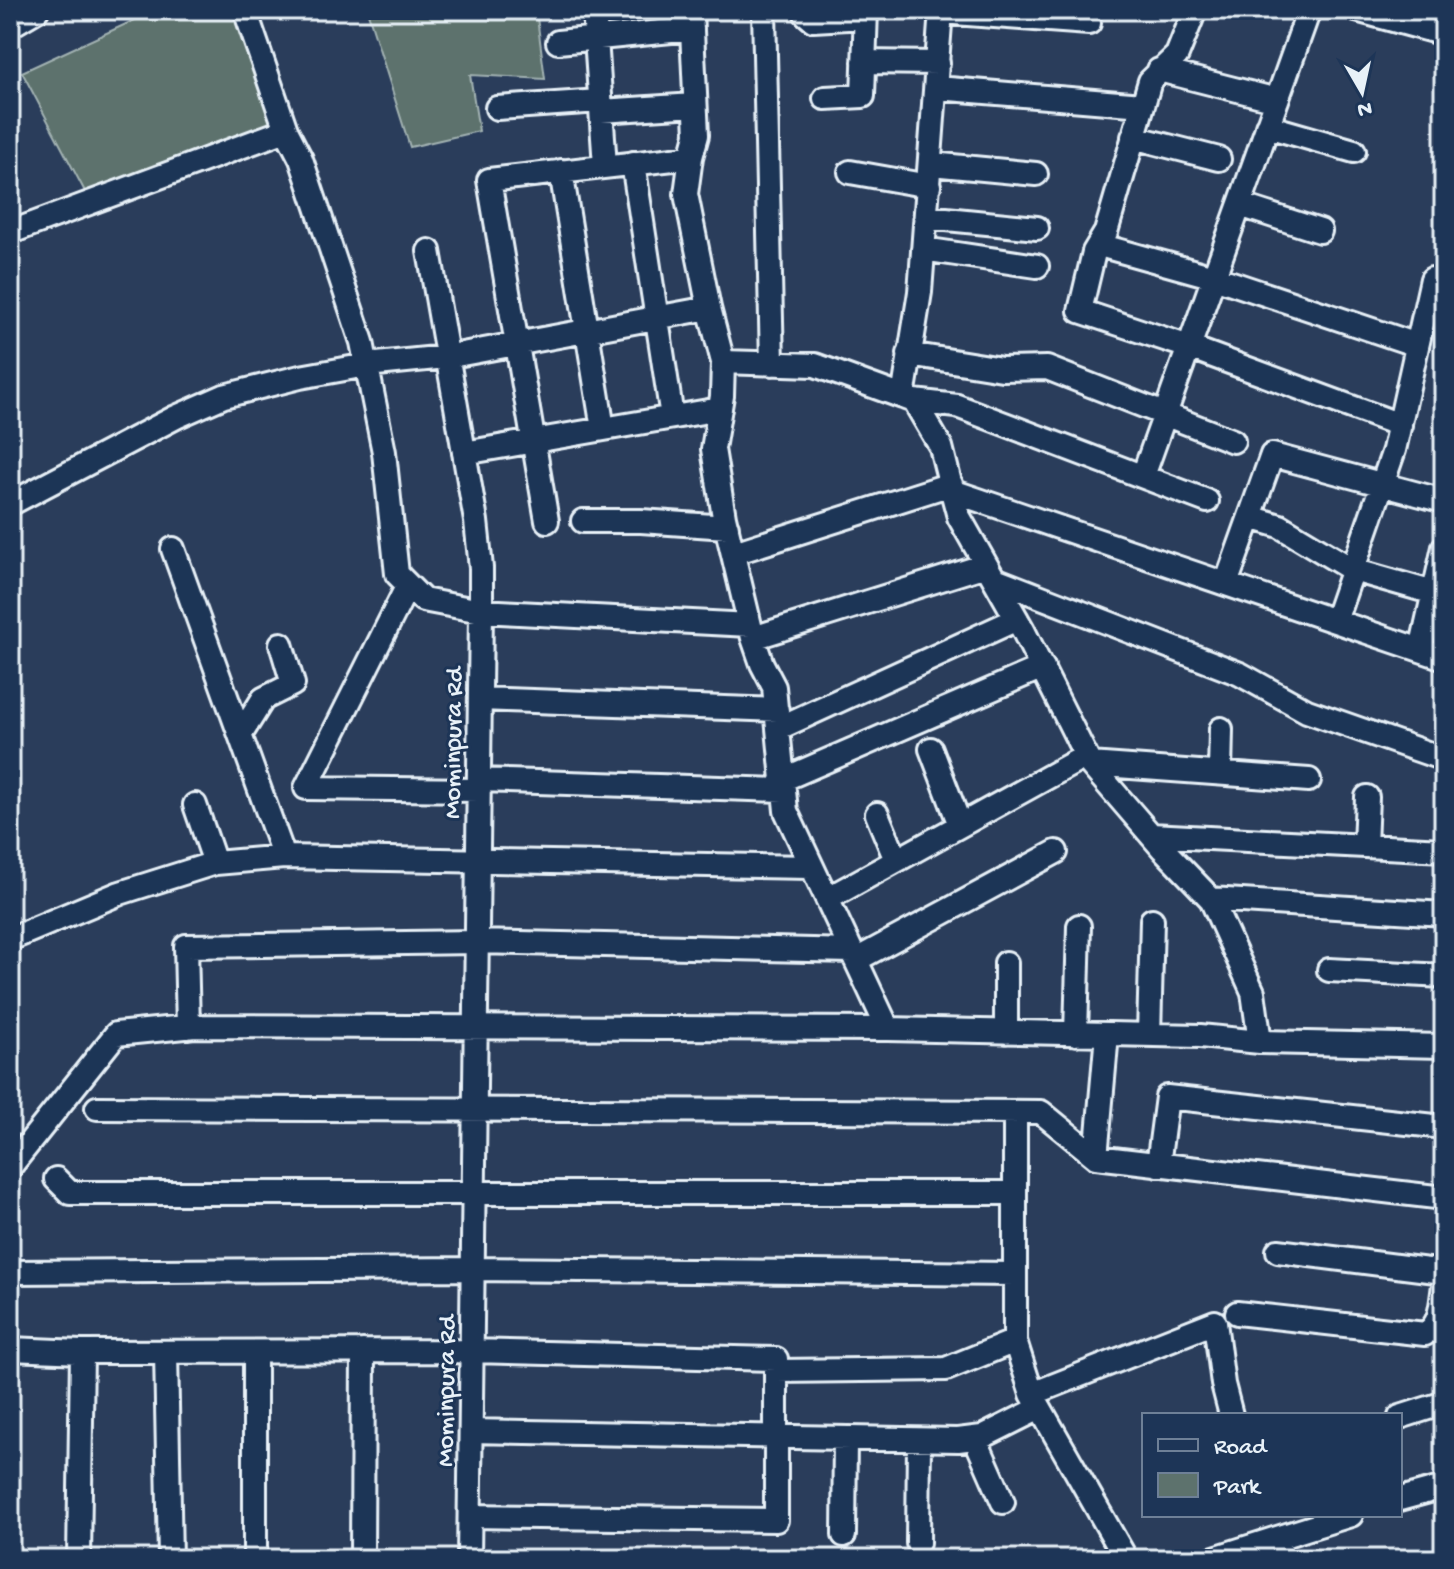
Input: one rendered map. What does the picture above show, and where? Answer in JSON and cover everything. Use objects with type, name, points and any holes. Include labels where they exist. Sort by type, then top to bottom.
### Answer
[{"type":"street","points":[[10,26],[37,10]]},
{"type":"street","points":[[245,10],[286,130],[301,159],[362,342],[384,452],[397,574],[423,600],[481,611],[752,631],[990,572],[1240,674],[1307,711],[1444,759]]},
{"type":"street","points":[[594,10],[605,166]]},
{"type":"street","points":[[764,10],[772,364]]},
{"type":"street","points":[[806,10],[813,20],[866,14],[863,96],[825,98]]},
{"type":"street","points":[[1195,10],[1177,55],[1150,81],[1106,232],[1094,252],[1080,311],[1189,347],[1400,425]]},
{"type":"street","points":[[1143,476],[1309,10]]},
{"type":"street","points":[[1356,10],[1433,25]]},
{"type":"street","points":[[1089,23],[941,11],[930,175],[920,292],[909,354],[908,399],[941,447],[959,517],[1043,667],[1088,760],[1151,835],[1211,899],[1253,992],[1260,1042]]},
{"type":"street","points":[[558,42],[692,20],[697,135],[686,194],[723,362],[713,449],[727,527],[752,631],[762,664],[774,687],[786,811],[888,1029]]},
{"type":"street","points":[[864,62],[938,63]]},
{"type":"street","points":[[1159,70],[1277,100]]},
{"type":"street","points":[[937,88],[1143,105]]},
{"type":"street","points":[[497,108],[695,105]]},
{"type":"street","points":[[1267,126],[1354,151]]},
{"type":"street","points":[[14,231],[286,130]]},
{"type":"street","points":[[1133,137],[1219,159]]},
{"type":"street","points":[[547,521],[489,180],[691,157]]},
{"type":"street","points":[[633,163],[672,417]]},
{"type":"street","points":[[561,171],[603,429]]},
{"type":"street","points":[[850,172],[1036,174]]},
{"type":"street","points":[[1240,205],[1320,231]]},
{"type":"street","points":[[926,217],[1037,228]]},
{"type":"street","points":[[1099,245],[1214,277],[1417,345]]},
{"type":"street","points":[[923,249],[1037,266]]},
{"type":"street","name":"Mominpura Rd","points":[[429,251],[476,521],[481,568],[469,1559]]},
{"type":"street","points":[[1335,621],[1383,484],[1400,425],[1432,279],[1444,281]]},
{"type":"street","points":[[10,504],[176,417],[224,396],[300,377],[367,365],[446,357],[709,308]]},
{"type":"street","points":[[909,354],[1002,369],[1047,368],[1233,441]]},
{"type":"street","points":[[723,362],[815,365],[908,399],[957,406],[1207,501]]},
{"type":"street","points":[[464,453],[720,409]]},
{"type":"street","points":[[1226,584],[1272,455],[1444,501]]},
{"type":"street","points":[[734,553],[952,487],[1444,658]]},
{"type":"street","points":[[1250,517],[1280,526],[1353,570],[1434,593]]},
{"type":"street","points":[[583,521],[641,521],[727,527]]},
{"type":"street","points":[[1421,650],[1444,547]]},
{"type":"street","points":[[173,549],[284,857]]},
{"type":"street","points":[[408,585],[306,788],[783,785],[1043,667]]},
{"type":"street","points":[[480,699],[778,719],[1017,619]]},
{"type":"street","points":[[241,734],[263,699],[293,684],[281,644]]},
{"type":"street","points":[[1220,773],[1221,729]]},
{"type":"street","points":[[931,749],[960,825]]},
{"type":"street","points":[[827,899],[960,825],[1088,760],[1309,780]]},
{"type":"street","points":[[1365,846],[1367,797]]},
{"type":"street","points":[[195,805],[215,863]]},
{"type":"street","points":[[877,814],[896,860]]},
{"type":"street","points":[[1151,835],[1444,850]]},
{"type":"street","points":[[188,1027],[186,946],[477,942],[854,955],[1056,852]]},
{"type":"street","points":[[10,939],[120,893],[215,863],[284,857],[811,867]]},
{"type":"street","points":[[1211,899],[1444,914]]},
{"type":"street","points":[[1149,1035],[1152,920]]},
{"type":"street","points":[[1076,1034],[1079,926]]},
{"type":"street","points":[[1006,963],[1006,1032]]},
{"type":"street","points":[[1329,970],[1444,976]]},
{"type":"street","points":[[10,1167],[116,1034],[188,1027],[888,1029],[1200,1036],[1260,1042],[1444,1046]]},
{"type":"street","points":[[1096,1157],[1107,1034]]},
{"type":"street","points":[[1158,1165],[1167,1097],[1444,1127]]},
{"type":"street","points":[[97,1108],[1041,1112],[1096,1157],[1444,1198]]},
{"type":"street","points":[[1015,1112],[1015,1341],[1036,1401],[1126,1559]]},
{"type":"street","points":[[56,1179],[70,1193],[1015,1193]]},
{"type":"street","points":[[1278,1251],[1444,1272]]},
{"type":"street","points":[[10,1272],[474,1269],[1015,1274]]},
{"type":"street","points":[[1237,1313],[1434,1338],[1433,1329],[1438,1321],[1444,1285]]},
{"type":"street","points":[[471,1431],[845,1439],[975,1438],[1036,1401],[1215,1322],[1223,1384],[1230,1413]]},
{"type":"street","points":[[777,1371],[946,1369],[1015,1341]]},
{"type":"street","points":[[10,1349],[82,1352],[472,1351],[772,1357],[777,1363],[776,1520],[470,1516]]},
{"type":"street","points":[[362,1559],[363,1351]]},
{"type":"street","points":[[79,1559],[82,1352]]},
{"type":"street","points":[[166,1352],[170,1559]]},
{"type":"street","points":[[255,1352],[255,1559]]},
{"type":"street","points":[[1402,1416],[1444,1403]]},
{"type":"street","points":[[975,1438],[1003,1502]]},
{"type":"street","points":[[844,1535],[845,1439]]},
{"type":"street","points":[[918,1543],[919,1440]]},
{"type":"street","points":[[1402,1498],[1444,1487]]},
{"type":"street","points":[[1211,1559],[1280,1549],[1347,1517]]},
{"type":"green space","points":[[189,10],[245,10],[286,130],[91,203],[22,72],[139,18]]},
{"type":"green space","points":[[367,10],[536,10],[545,79],[470,75],[479,131],[410,147]]}]
